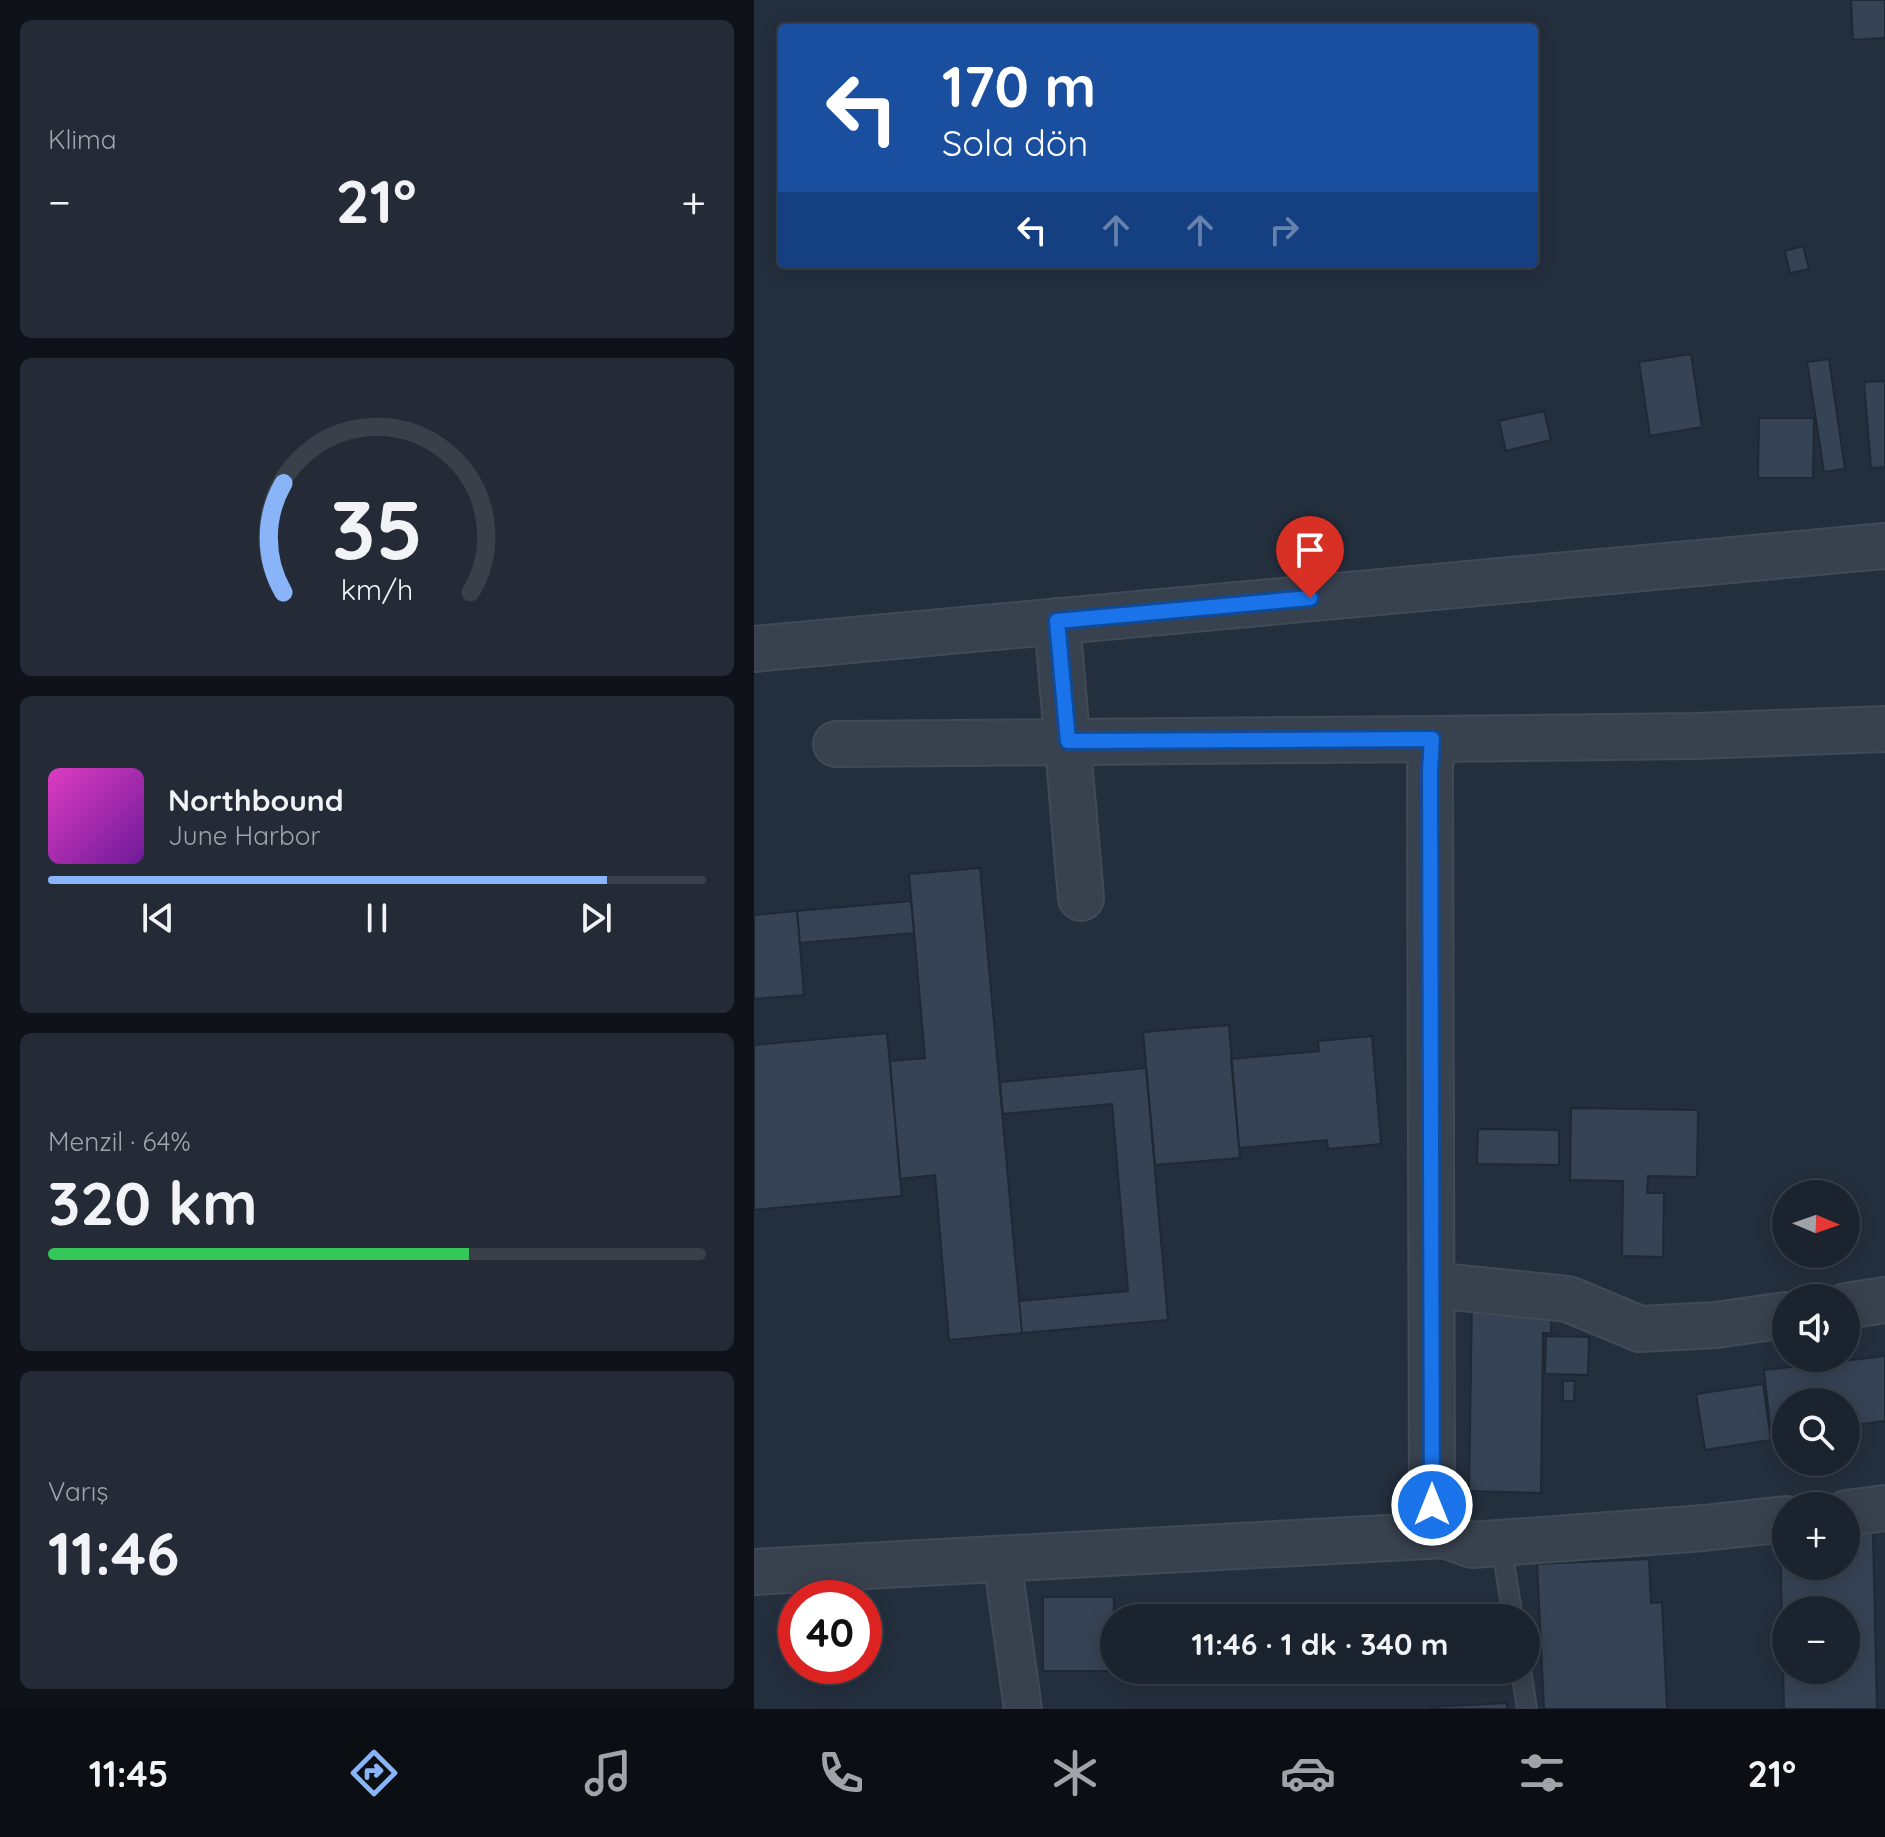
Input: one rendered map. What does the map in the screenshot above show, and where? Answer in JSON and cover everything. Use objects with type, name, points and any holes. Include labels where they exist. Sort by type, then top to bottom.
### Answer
[{"type":"street","points":[[754,649],[1885,546]]},
{"type":"street","points":[[1057,621],[1081,898]]},
{"type":"street","points":[[836,744],[1696,736],[1885,729]]},
{"type":"street","points":[[1432,739],[1432,1505],[1445,1535]]},
{"type":"street","points":[[1432,1285],[1568,1299],[1640,1329],[1716,1325],[1772,1317]]},
{"type":"street","points":[[1860,1304],[1885,1300]]},
{"type":"street","points":[[1860,1511],[1885,1508]]},
{"type":"street","points":[[754,1572],[1445,1535],[1472,1545],[1772,1521]]},
{"type":"street","points":[[1002,1559],[1023,1709]]},
{"type":"lane","points":[[1501,1543],[1511,1604]]},
{"type":"lane","points":[[1523,1684],[1527,1709]]},
{"type":"building","points":[[1851,0],[1885,0],[1885,38],[1853,40]]},
{"type":"building","points":[[1803,246],[1809,269],[1790,273],[1785,251]]},
{"type":"building","points":[[1691,354],[1702,427],[1650,436],[1639,362]]},
{"type":"building","points":[[1829,359],[1845,469],[1824,472],[1807,362]]},
{"type":"building","points":[[1885,381],[1885,467],[1871,468],[1864,382]]},
{"type":"building","points":[[1544,411],[1551,440],[1506,451],[1499,421]]},
{"type":"building","points":[[1759,418],[1814,418],[1813,478],[1758,478]]},
{"type":"building","points":[[980,868],[1022,1333],[949,1340],[935,1175],[900,1179],[890,1061],[925,1058],[909,874]]},
{"type":"building","points":[[911,901],[914,933],[800,943],[797,911]]},
{"type":"building","points":[[797,911],[804,995],[754,999],[754,915]]},
{"type":"building","points":[[1229,1025],[1240,1158],[1155,1165],[1143,1032]]},
{"type":"building","points":[[887,1033],[902,1196],[754,1210],[754,1045]]},
{"type":"building","points":[[1372,1036],[1381,1144],[1328,1149],[1327,1140],[1239,1148],[1231,1059],[1319,1051],[1318,1041]]},
{"type":"building","points":[[1146,1068],[1168,1320],[1022,1333],[1019,1301],[1128,1291],[1112,1104],[1003,1114],[1000,1082]]},
{"type":"building","points":[[1571,1108],[1698,1110],[1697,1177],[1648,1176],[1647,1193],[1664,1193],[1663,1257],[1622,1256],[1623,1181],[1570,1180]]},
{"type":"building","points":[[1478,1129],[1559,1130],[1559,1165],[1477,1164]]},
{"type":"building","points":[[1472,1301],[1552,1303],[1551,1333],[1543,1333],[1541,1493],[1469,1491]]},
{"type":"building","points":[[1546,1336],[1589,1337],[1588,1375],[1545,1374]]},
{"type":"building","points":[[1885,1356],[1885,1421],[1860,1424],[1860,1388],[1772,1388],[1771,1434],[1764,1370],[1860,1372],[1860,1359]]},
{"type":"building","points":[[1563,1381],[1575,1381],[1574,1401],[1563,1401]]},
{"type":"building","points":[[1763,1384],[1771,1440],[1705,1450],[1696,1394]]},
{"type":"building","points":[[1860,1533],[1873,1533],[1877,1709],[1784,1709],[1783,1684],[1860,1684],[1860,1596],[1781,1596],[1781,1580],[1860,1580]]},
{"type":"building","points":[[1649,1559],[1651,1603],[1662,1602],[1667,1709],[1544,1709],[1537,1564]]},
{"type":"building","points":[[1043,1597],[1114,1597],[1114,1604],[1100,1604],[1100,1671],[1043,1671]]},
{"type":"building","points":[[1507,1703],[1507,1709],[1431,1709],[1431,1707]]},
{"type":"route","points":[[1310,598],[1057,621],[1068,741],[1432,739],[1432,1505]]}]
